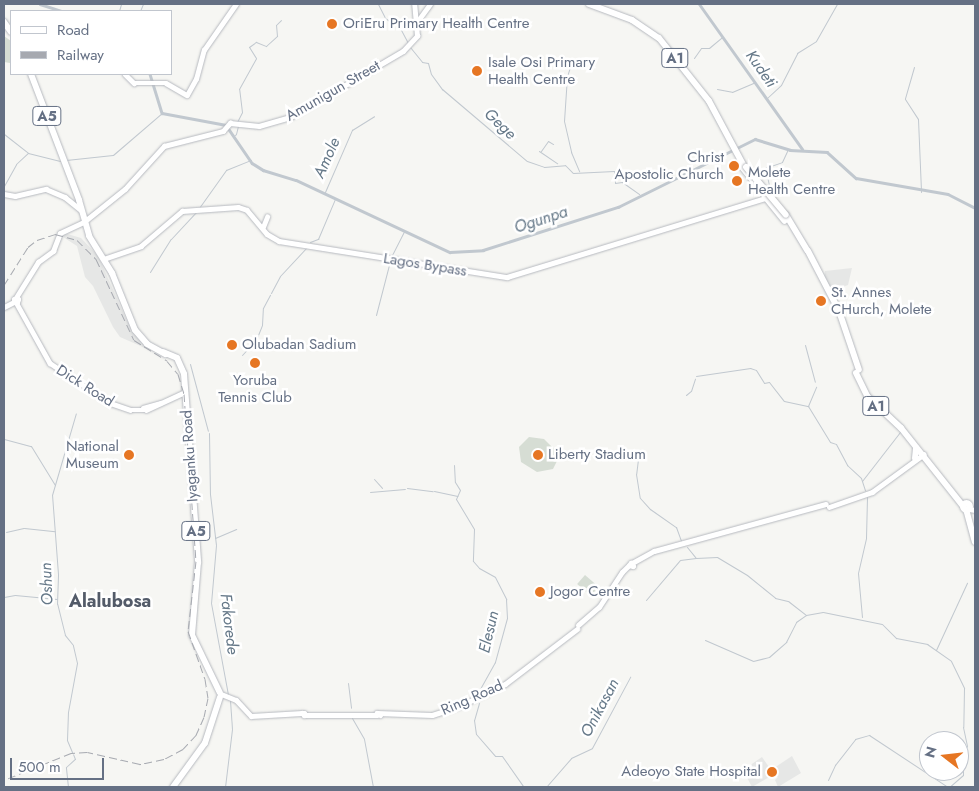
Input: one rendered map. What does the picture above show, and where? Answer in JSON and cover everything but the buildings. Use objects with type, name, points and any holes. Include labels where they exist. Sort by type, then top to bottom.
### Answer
[{"type":"highway","name":"A1","points":[[591,4],[644,25],[670,51],[710,100],[745,168],[793,228],[836,308],[857,372],[870,399],[915,444],[920,455],[970,508],[975,533]]},
{"type":"highway","name":"A5","points":[[32,75],[81,208]]},
{"type":"highway","points":[[735,151],[793,228]]},
{"type":"highway","name":"Iyaganku Road","points":[[81,208],[84,222],[121,294],[136,333],[177,360],[184,376],[198,562],[191,632],[195,647],[220,695]]},
{"type":"highway","name":"A1","points":[[857,372],[868,394],[903,426],[920,455],[959,499],[970,508],[975,542]]},
{"type":"highway","points":[[173,787],[205,743],[220,695]]},
{"type":"main road","points":[[126,75],[134,83],[168,83],[187,95],[196,79],[204,50],[236,4]]},
{"type":"main road","points":[[414,4],[416,20]]},
{"type":"main road","points":[[416,20],[429,4]]},
{"type":"main road","name":"Amunigun Street","points":[[84,222],[120,196],[164,146],[227,127],[230,123],[238,125],[265,125],[297,115],[409,45],[417,36],[416,20]]},
{"type":"main road","points":[[4,194],[46,188],[62,194],[81,208]]},
{"type":"main road","name":"Lagos Bypass","points":[[142,244],[176,213],[186,209],[239,205],[250,211],[272,236],[284,240],[506,275],[767,195]]},
{"type":"main road","name":"Lagos Bypass","points":[[104,259],[142,244],[182,211],[238,207],[247,210],[267,234],[279,241],[506,277],[767,195]]},
{"type":"main road","points":[[264,227],[267,217]]},
{"type":"main road","points":[[4,306],[16,301],[40,262],[55,251],[62,233],[84,222]]},
{"type":"main road","name":"Dick Road","points":[[16,301],[50,363],[110,403],[130,410],[146,410],[185,391]]},
{"type":"main road","name":"Ring Road","points":[[220,695],[232,700],[253,718],[303,714],[434,714],[468,703],[505,684],[602,606],[631,565],[661,552],[872,492],[920,455]]},
{"type":"shaded area","points":[[4,36],[10,40],[10,63],[4,62]]},
{"type":"shaded area","points":[[64,233],[81,238],[98,256],[127,321],[147,345],[145,348],[120,337],[113,327],[93,286],[85,277],[77,246],[63,237]]},
{"type":"shaded area","points":[[852,268],[848,285],[832,291],[824,281],[825,271]]},
{"type":"shaded area","name":"Liberty Stadium","points":[[529,437],[544,439],[554,449],[558,459],[553,469],[537,472],[521,462],[519,447]]},
{"type":"shaded area","points":[[585,575],[599,587],[591,596],[577,584]]},
{"type":"shaded area","name":"Adeoyo State Hospital","points":[[792,756],[801,773],[778,787],[775,780],[778,777],[771,776],[752,787],[743,770],[762,757],[771,770]]},
{"type":"waterway","name":"Ogunpa","points":[[40,4],[58,10]]},
{"type":"waterway","points":[[119,10],[121,4]]},
{"type":"waterway","points":[[140,10],[143,4]]},
{"type":"waterway","name":"Gege","points":[[378,4],[385,18],[400,28],[408,43]]},
{"type":"waterway","name":"Kudeti","points":[[699,4],[802,149]]},
{"type":"waterway","points":[[767,98],[781,85],[797,53],[816,41],[837,4]]},
{"type":"waterway","points":[[237,122],[242,112],[239,89],[256,58],[249,47],[256,42],[266,46],[277,36],[276,25],[281,20]]},
{"type":"waterway","points":[[694,58],[701,48],[709,48],[722,37]]},
{"type":"waterway","name":"Gege","points":[[410,47],[422,62],[428,63],[431,74],[442,89],[527,161],[544,167],[565,165],[573,173],[614,171],[615,183],[622,182],[639,194]]},
{"type":"waterway","points":[[577,62],[570,67],[567,76],[564,121],[571,152],[579,171]]},
{"type":"waterway","points":[[914,67],[905,99],[918,119],[921,192]]},
{"type":"waterway","name":"Ogunpa","points":[[150,75],[162,113],[226,125],[252,163],[263,170],[296,180],[450,252],[483,250],[618,207],[755,139],[790,150],[827,152],[856,178],[948,194],[975,208]]},
{"type":"waterway","points":[[717,89],[732,92],[755,82]]},
{"type":"waterway","points":[[66,160],[113,155],[162,113]]},
{"type":"waterway","name":"Amole","points":[[325,192],[352,130],[374,116]]},
{"type":"waterway","points":[[236,134],[238,126]]},
{"type":"waterway","points":[[4,134],[28,153],[60,161]]},
{"type":"waterway","points":[[541,151],[548,141],[553,144]]},
{"type":"waterway","points":[[769,185],[765,168],[782,162],[788,149]]},
{"type":"waterway","points":[[539,151],[557,163]]},
{"type":"waterway","points":[[4,186],[16,164],[28,153]]},
{"type":"waterway","points":[[199,208],[226,170],[251,160]]},
{"type":"waterway","points":[[310,242],[318,239],[335,199]]},
{"type":"waterway","points":[[150,272],[171,239],[197,211]]},
{"type":"waterway","points":[[391,257],[404,232]]},
{"type":"waterway","points":[[271,293],[280,276],[307,247]]},
{"type":"waterway","points":[[376,315],[390,261]]},
{"type":"waterway","points":[[242,355],[256,340],[262,325],[263,308],[270,295]]},
{"type":"waterway","points":[[805,345],[815,382]]},
{"type":"waterway","name":"Fakorede","points":[[190,364],[208,431]]},
{"type":"waterway","points":[[696,376],[750,368],[756,370],[764,383],[769,382],[784,401],[808,406],[830,442],[836,444],[847,465],[861,478],[865,490]]},
{"type":"waterway","points":[[686,395],[691,391],[695,379]]},
{"type":"waterway","points":[[808,406],[816,387]]},
{"type":"waterway","name":"Oshun","points":[[72,752],[67,740],[68,712],[77,663],[73,645],[65,635],[57,604],[58,574],[52,495],[76,413]]},
{"type":"waterway","points":[[862,481],[900,432]]},
{"type":"waterway","name":"Fakorede","points":[[209,433],[210,494],[216,545],[211,603],[228,695]]},
{"type":"waterway","name":"Alalubosa","points":[[4,439],[31,446],[55,485]]},
{"type":"waterway","points":[[639,451],[636,474],[640,498],[650,509],[676,527],[681,541]]},
{"type":"waterway","name":"Elesun","points":[[454,465],[455,482],[460,490],[456,499],[474,529],[473,561],[479,568],[495,577],[506,599],[507,618],[495,662],[480,689]]},
{"type":"waterway","points":[[374,479],[382,488]]},
{"type":"waterway","points":[[407,488],[433,491]]},
{"type":"waterway","points":[[370,492],[405,489]]},
{"type":"waterway","points":[[434,491],[457,496]]},
{"type":"waterway","points":[[862,617],[858,573],[866,538],[867,497]]},
{"type":"waterway","points":[[6,532],[24,528],[55,531]]},
{"type":"waterway","points":[[215,538],[236,529]]},
{"type":"waterway","points":[[687,547],[696,558],[717,557],[747,575],[775,598],[788,601],[806,615],[823,612],[882,624],[896,638],[927,644],[951,661],[964,688],[963,727],[967,746],[963,754],[963,775],[949,787]]},
{"type":"waterway","points":[[646,600],[680,560],[696,558]]},
{"type":"waterway","points":[[936,650],[967,583]]},
{"type":"waterway","points":[[4,597],[15,595],[57,599]]},
{"type":"waterway","points":[[705,640],[753,661],[769,657],[786,642],[796,622],[806,615]]},
{"type":"waterway","name":"Onikasan","points":[[546,787],[571,758],[592,748],[630,677]]},
{"type":"waterway","points":[[348,683],[351,708]]},
{"type":"waterway","name":"Fakorede","points":[[225,787],[232,729],[230,699]]},
{"type":"waterway","name":"Elesun","points":[[479,703],[474,720],[476,734],[495,756],[502,756],[524,787]]},
{"type":"waterway","points":[[352,718],[364,739],[373,787]]},
{"type":"waterway","points":[[828,780],[835,765],[855,739],[869,735],[948,787]]},
{"type":"waterway","name":"Oshun","points":[[68,787],[66,767],[75,759],[73,754]]},
{"type":"railway","points":[[4,285],[28,247],[37,240],[55,234],[77,240],[96,259],[134,340],[167,361],[178,374],[184,394],[196,561],[188,631],[205,679],[208,698],[204,717],[196,735],[183,749],[164,759],[140,764],[87,752],[71,753],[4,780]]},
{"type":"place","name":"OriEru Primary Health Centre","points":[[332,24]]},
{"type":"place","name":"Isale Osi Primary Health Centre","points":[[477,71]]},
{"type":"place","name":"Christ Apostolic Church","points":[[734,166]]},
{"type":"place","name":"Molete Health Centre","points":[[737,181]]},
{"type":"place","name":"St. Annes CHurch, Molete","points":[[821,301]]},
{"type":"place","name":"Olubadan Sadium","points":[[232,345]]},
{"type":"place","name":"Yoruba Tennis Club","points":[[255,363]]},
{"type":"place","name":"National Museum","points":[[129,455]]},
{"type":"place","name":"Liberty Stadium","points":[[538,455]]},
{"type":"place","name":"Jogor Centre","points":[[540,592]]},
{"type":"place","name":"Adeoyo State Hospital","points":[[772,772]]},
{"type":"district","name":"Alalubosa","points":[[110,601]]}]
